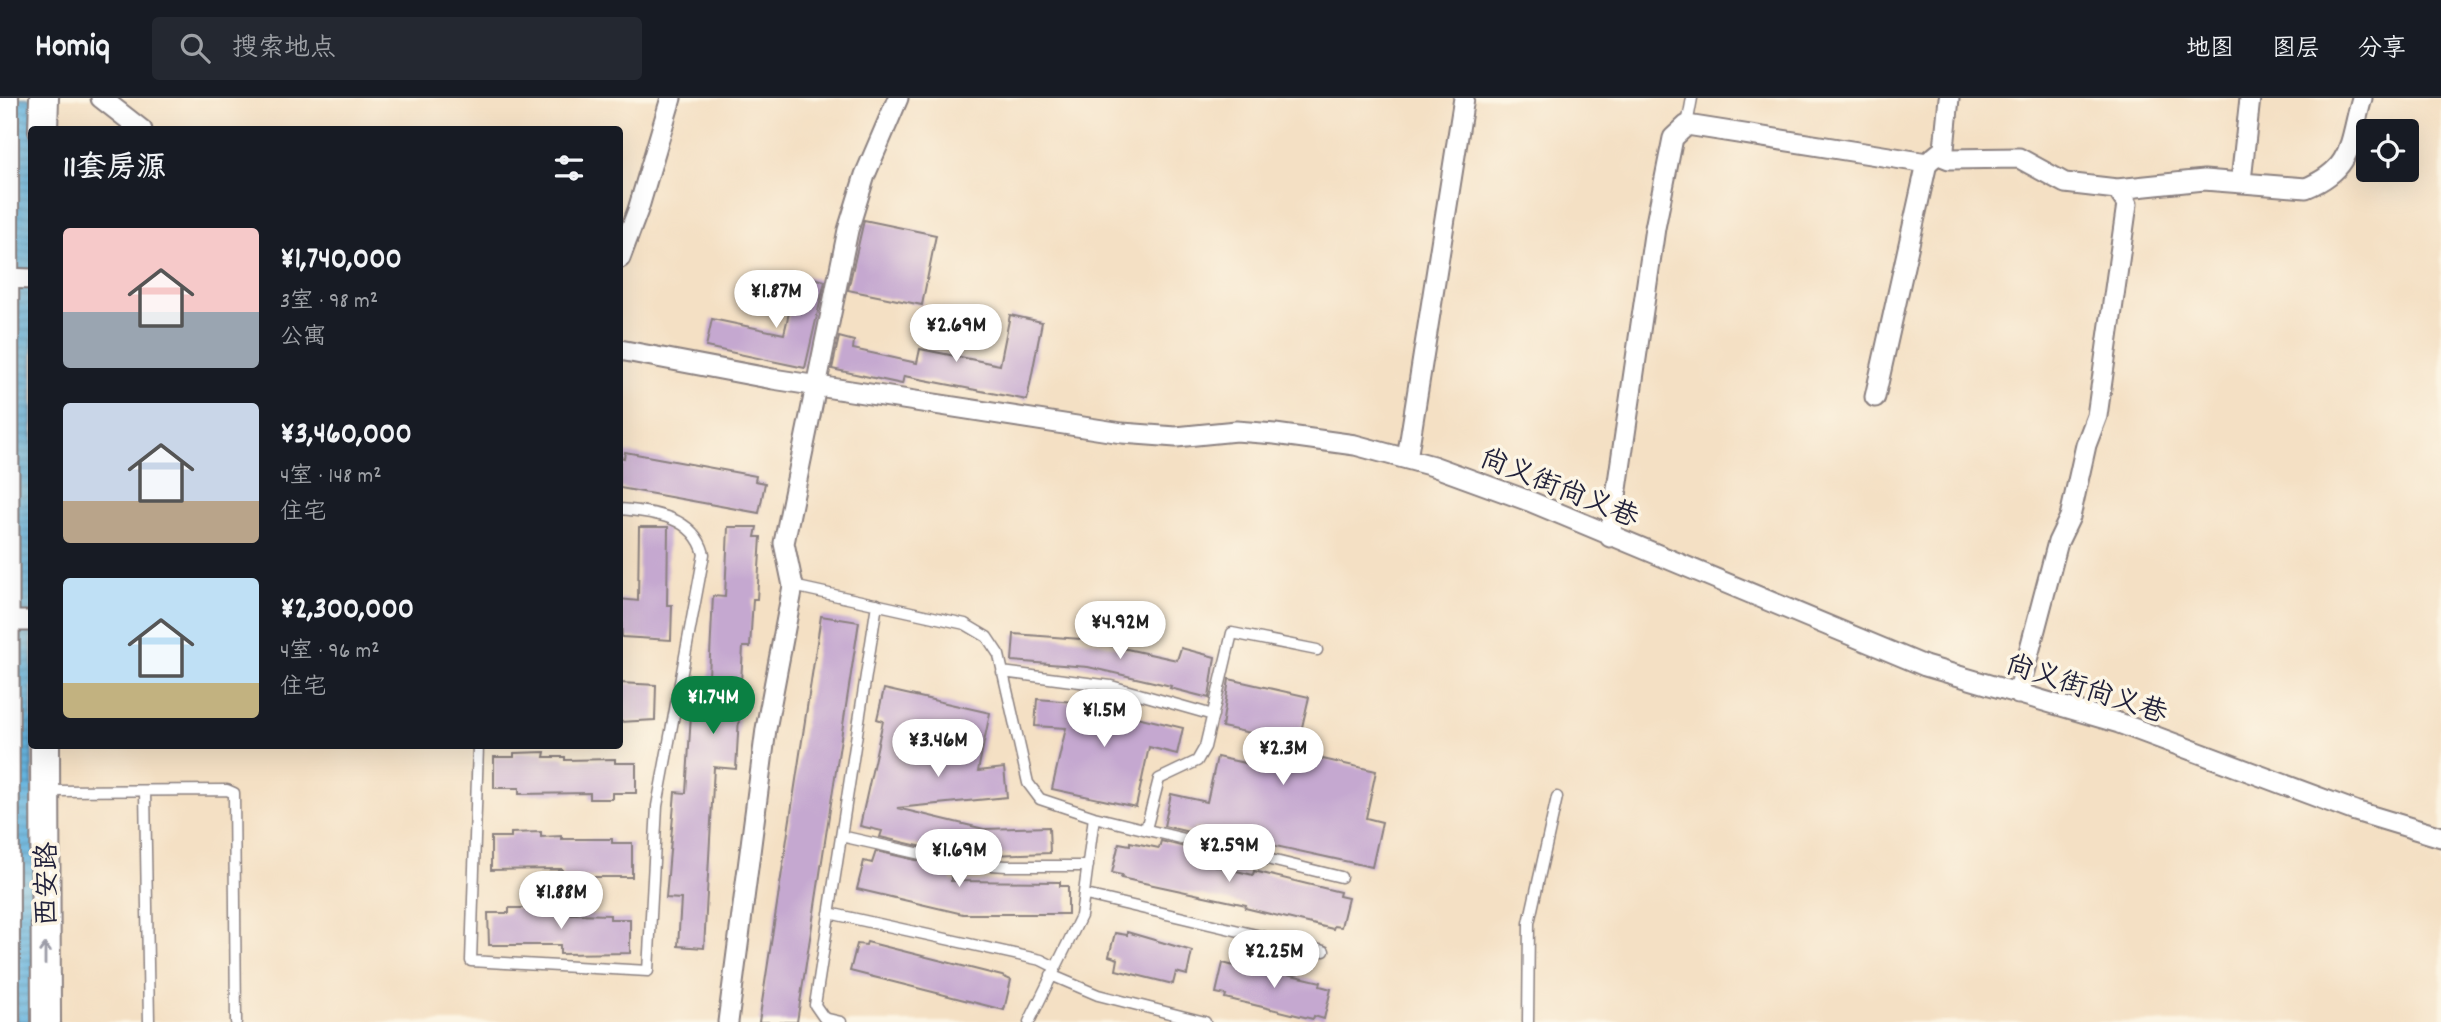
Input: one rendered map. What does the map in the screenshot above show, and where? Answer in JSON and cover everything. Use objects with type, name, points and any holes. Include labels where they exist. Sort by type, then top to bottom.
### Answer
[{"type":"street","name":"西安路","points":[[4,98],[16,278],[2,403],[15,621],[5,1022]]},
{"type":"street","points":[[43,126],[44,98]]},
{"type":"street","points":[[101,98],[137,126]]},
{"type":"street","points":[[623,250],[638,210],[671,98]]},
{"type":"street","points":[[728,1022],[766,729],[793,586],[784,543],[848,230],[864,174],[898,98]]},
{"type":"street","points":[[1407,459],[1464,98]]},
{"type":"street","points":[[1875,397],[1933,159],[1944,149],[1950,98]]},
{"type":"street","points":[[2241,181],[2250,98]]},
{"type":"street","points":[[1610,537],[1655,228],[1673,138],[1687,125],[1933,159],[2019,158],[2065,183],[2117,189],[2166,182],[2241,181],[2306,188],[2333,174],[2343,164],[2362,98]]},
{"type":"street","points":[[2018,694],[2058,542],[2070,517],[2086,445],[2097,416],[2127,204],[2117,189]]},
{"type":"street","name":"尚义街尚义巷","points":[[623,351],[814,386],[1149,436],[1236,431],[1315,438],[1407,459],[1481,482],[1925,666],[2119,723],[2355,811],[2441,837]]},
{"type":"street","name":"西安路","points":[[45,749],[46,1022]]},
{"type":"lane","points":[[1687,125],[1692,98]]},
{"type":"lane","points":[[478,749],[471,961],[648,971],[657,806],[704,554],[697,537],[676,520],[623,510]]},
{"type":"lane","points":[[793,586],[965,624],[980,632],[994,645],[1028,783],[1040,799],[1094,817],[1341,877]]},
{"type":"lane","points":[[841,1022],[824,1018],[815,1005],[877,604]]},
{"type":"lane","points":[[1146,830],[1159,779],[1197,761],[1205,747],[1232,633],[1317,650]]},
{"type":"lane","points":[[1002,672],[1111,686],[1213,715]]},
{"type":"lane","points":[[145,790],[149,1022]]},
{"type":"lane","points":[[45,791],[227,790],[234,793],[236,1022]]},
{"type":"lane","points":[[1528,1022],[1529,923],[1558,797]]},
{"type":"lane","points":[[1029,1022],[1081,916],[1086,895],[1094,817]]},
{"type":"lane","points":[[841,836],[961,863],[1088,866]]},
{"type":"lane","points":[[1086,895],[1324,951]]},
{"type":"lane","points":[[829,913],[1041,960],[1053,971],[1098,995],[1205,1022]]},
{"type":"water","points":[[11,98],[33,98],[33,126],[28,126],[28,749],[32,749],[38,1022],[16,1022]]},
{"type":"building","points":[[864,220],[936,235],[922,305],[848,290]]},
{"type":"building","points":[[798,274],[825,281],[805,368],[706,347],[712,319],[784,334]]},
{"type":"building","points":[[1010,315],[1042,322],[1027,400],[904,376],[902,384],[832,369],[839,337],[854,341],[853,349],[917,363],[920,349],[1000,365]]},
{"type":"building","points":[[625,452],[756,476],[755,481],[765,483],[759,513],[623,489]]},
{"type":"building","points":[[639,527],[668,527],[667,605],[672,605],[671,640],[623,637],[623,599],[638,601]]},
{"type":"building","points":[[728,527],[757,527],[755,537],[761,537],[757,599],[753,599],[750,647],[743,647],[736,769],[714,767],[704,948],[678,946],[681,899],[666,898],[675,792],[686,793],[691,715],[707,716],[713,596],[725,597]]},
{"type":"building","points":[[821,616],[859,622],[797,1022],[759,1022]]},
{"type":"building","points":[[1014,634],[1081,639],[1177,660],[1181,648],[1215,657],[1209,698],[1170,688],[1171,686],[1088,667],[1012,661]]},
{"type":"building","points":[[1229,679],[1309,697],[1296,753],[1376,771],[1366,818],[1382,822],[1372,867],[1194,828],[1193,833],[1164,826],[1171,794],[1207,802],[1217,757],[1258,766],[1265,736],[1222,727]]},
{"type":"building","points":[[623,683],[656,685],[655,720],[623,722]]},
{"type":"building","points":[[884,689],[990,713],[978,771],[1004,768],[1007,797],[897,808],[984,829],[1049,827],[1050,853],[962,856],[880,837],[882,831],[860,826],[883,721],[877,719]]},
{"type":"building","points":[[1037,699],[1074,702],[1183,728],[1177,754],[1149,747],[1136,807],[1052,789],[1066,728],[1035,726]]},
{"type":"building","points":[[545,752],[544,757],[565,757],[565,760],[615,759],[615,763],[636,763],[636,793],[612,793],[612,799],[590,799],[590,793],[519,794],[519,788],[494,788],[494,757]]},
{"type":"building","points":[[541,832],[541,837],[612,839],[612,843],[632,843],[632,877],[562,877],[562,869],[491,870],[491,837]]},
{"type":"building","points":[[1161,841],[1189,848],[1188,854],[1217,861],[1216,866],[1253,875],[1254,871],[1340,892],[1339,896],[1348,898],[1341,927],[1334,926],[1333,929],[1245,908],[1246,905],[1121,878],[1122,875],[1112,873],[1119,843],[1130,845],[1130,842],[1159,848]]},
{"type":"building","points":[[876,851],[951,868],[951,881],[1060,882],[1060,886],[1068,886],[1068,914],[963,914],[857,889],[864,861],[872,863]]},
{"type":"building","points":[[509,908],[539,908],[539,913],[610,915],[610,919],[630,919],[630,953],[560,954],[560,945],[489,945],[488,913],[509,913]]},
{"type":"building","points":[[1127,932],[1192,951],[1187,975],[1176,972],[1173,984],[1116,970],[1118,959],[1109,956],[1115,933],[1127,935]]},
{"type":"building","points":[[867,942],[1011,980],[1004,1010],[850,971],[857,944],[866,945]]},
{"type":"building","points":[[1235,962],[1321,982],[1320,986],[1331,989],[1324,1019],[1314,1016],[1313,1019],[1225,998],[1226,995],[1216,993],[1223,963],[1234,966]]}]
